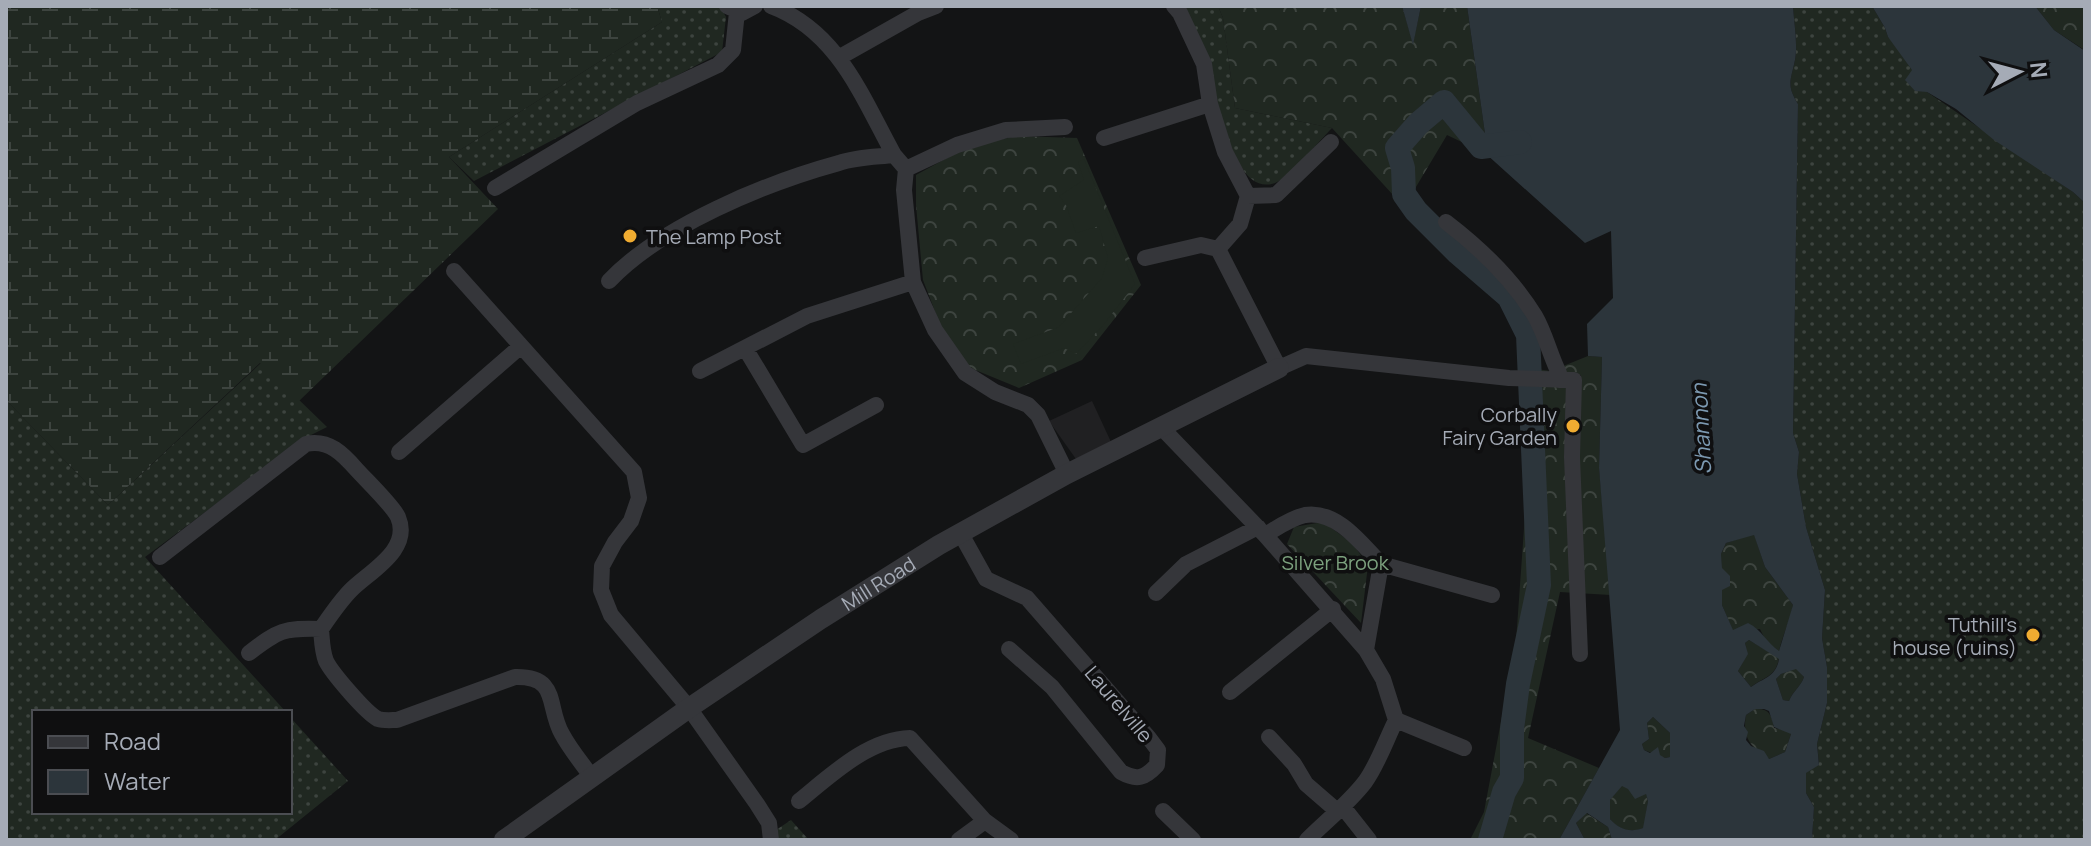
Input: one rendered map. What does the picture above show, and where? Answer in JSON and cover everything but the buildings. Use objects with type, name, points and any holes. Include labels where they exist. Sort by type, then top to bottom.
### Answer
[{"type":"street","points":[[495,188],[637,103],[718,65],[733,50],[732,9],[747,12],[755,6]]},
{"type":"street","points":[[771,6],[793,14],[840,57],[894,155],[906,169],[904,190],[913,282],[935,330],[965,373],[995,392],[1028,405],[1038,415],[1067,474]]},
{"type":"street","points":[[840,57],[936,6]]},
{"type":"street","points":[[1174,6],[1204,64],[1210,104],[1225,152],[1248,196],[1240,224],[1218,249]]},
{"type":"street","points":[[1104,138],[1210,104]]},
{"type":"street","points":[[906,169],[957,145],[1006,130],[1065,127]]},
{"type":"street","points":[[1248,196],[1276,195],[1331,142]]},
{"type":"street","points":[[609,281],[626,264],[675,231],[763,189],[842,161],[894,155]]},
{"type":"street","points":[[1446,222],[1467,238],[1513,285],[1537,319],[1559,380]]},
{"type":"street","points":[[1145,258],[1201,245],[1218,249],[1279,368],[1306,356],[1509,378],[1574,380],[1572,457],[1580,654]]},
{"type":"street","points":[[454,271],[634,472],[639,498],[631,521],[602,566],[601,590],[611,615],[689,708],[769,823],[771,840]]},
{"type":"street","points":[[700,371],[807,316],[913,282]]},
{"type":"street","points":[[399,452],[521,346]]},
{"type":"street","points":[[745,348],[803,445],[876,405]]},
{"type":"street","name":"Mill Road","points":[[504,840],[591,776],[821,619],[1067,474],[1279,368]]},
{"type":"street","points":[[1160,426],[1333,609],[1366,650],[1383,679],[1396,720],[1367,779],[1307,840]]},
{"type":"street","points":[[160,557],[306,444],[317,442],[331,446],[344,455],[398,516],[400,530],[398,543],[390,556],[351,589],[321,629],[326,662],[379,719],[397,720],[515,677],[529,677],[542,683],[551,693],[562,734],[591,776]]},
{"type":"street","points":[[1156,593],[1186,564],[1302,516],[1323,515],[1349,531],[1381,564],[1492,595]]},
{"type":"street","name":"Laurelville","points":[[961,534],[986,579],[1027,598],[1149,738],[1158,750],[1157,765],[1146,777],[1133,779],[1121,772],[1052,687],[1009,649]]},
{"type":"street","points":[[1366,650],[1381,564]]},
{"type":"street","points":[[1230,692],[1333,609]]},
{"type":"street","points":[[249,653],[276,632],[291,628],[321,629]]},
{"type":"street","points":[[1396,720],[1464,748]]},
{"type":"street","points":[[1269,737],[1294,764],[1306,784],[1340,809],[1369,840]]},
{"type":"street","points":[[799,801],[849,762],[895,739],[910,738],[985,821],[1011,840]]},
{"type":"street","points":[[1163,811],[1193,840]]},
{"type":"street","points":[[959,840],[985,821]]},
{"type":"shaded area","points":[[1092,401],[1111,442],[1076,459],[1049,421]]},
{"type":"green space","points":[[6,6],[657,6],[662,22],[449,157],[498,209],[299,401],[260,363],[108,505],[6,400]]},
{"type":"green space","points":[[657,6],[720,6],[726,17],[722,52],[474,181],[449,157],[662,22]]},
{"type":"green space","points":[[1182,6],[1218,6],[1223,18],[1235,108],[1332,128],[1281,180],[1259,183],[1245,172],[1234,154],[1202,44]]},
{"type":"green space","points":[[1218,6],[1402,6],[1413,43],[1421,6],[1467,6],[1487,148],[1485,153],[1447,135],[1404,207],[1332,128],[1235,108],[1223,18]]},
{"type":"green space","points":[[1793,6],[1872,6],[1888,37],[1927,92],[2085,203],[2085,840],[1812,840],[1814,807],[1806,793],[1805,773],[1819,764],[1817,744],[1827,703],[1827,667],[1822,638],[1825,590],[1806,527],[1797,474],[1799,452],[1793,433],[1798,104],[1791,87],[1796,47]]},
{"type":"green space","points":[[2035,6],[2085,6],[2083,49],[2054,30]]},
{"type":"green space","points":[[1017,136],[1077,138],[1141,285],[1082,360],[1019,388],[968,367],[941,327],[923,280],[916,205],[916,175],[967,147]]},
{"type":"green space","points":[[1084,159],[1135,284],[1076,354],[1064,348],[1021,364],[1013,344],[1059,327],[1102,278],[1108,258],[1099,226],[1076,233],[1066,205],[1059,196],[1084,180],[1078,162]]},
{"type":"green space","points":[[1588,356],[1602,357],[1599,468],[1611,595],[1560,592],[1528,738],[1599,768],[1559,840],[1470,840],[1484,812],[1516,642],[1528,472],[1521,367],[1551,371]],"holes":[[[1551,372],[1581,375],[1577,467],[1568,385]]]},
{"type":"green space","points":[[261,363],[327,427],[303,439],[145,557],[284,710],[32,710],[32,814],[292,814],[292,719],[348,781],[275,840],[6,840],[6,400],[108,505]]},
{"type":"green space","name":"Silver Brook","points":[[1323,522],[1352,543],[1368,565],[1361,623],[1287,544],[1294,527]]},
{"type":"green space","points":[[1754,534],[1765,567],[1793,605],[1779,652],[1766,641],[1760,629],[1733,631],[1722,605],[1721,554],[1726,543]]},
{"type":"green space","points":[[1749,640],[1779,658],[1772,673],[1751,687],[1738,671],[1746,654],[1745,643]]},
{"type":"green space","points":[[1796,668],[1804,677],[1789,701],[1783,700],[1776,679]]},
{"type":"green space","points":[[1755,709],[1767,711],[1774,728],[1791,734],[1785,752],[1769,759],[1749,741],[1745,730],[1746,715]]},
{"type":"green space","points":[[1653,717],[1670,733],[1670,757],[1644,750],[1642,744],[1649,739],[1647,723]]},
{"type":"green space","points":[[1622,785],[1641,795],[1646,793],[1648,801],[1644,828],[1625,830],[1610,819],[1610,800]]},
{"type":"green space","points":[[1586,813],[1608,827],[1612,840],[1585,840],[1576,823]]},
{"type":"green space","points":[[791,820],[809,840],[777,840],[776,830]]},
{"type":"water","points":[[1402,6],[1421,6],[1413,45]]},
{"type":"water","name":"Shannon","points":[[1467,6],[1793,6],[1796,47],[1791,87],[1798,104],[1793,433],[1799,452],[1797,474],[1806,527],[1825,590],[1822,638],[1827,667],[1827,703],[1817,744],[1819,765],[1806,773],[1806,793],[1814,807],[1812,840],[1612,840],[1608,827],[1587,813],[1576,823],[1585,840],[1559,840],[1620,730],[1599,468],[1602,357],[1588,356],[1587,324],[1613,298],[1611,231],[1585,243],[1485,153],[1487,148]],"holes":[[[1754,535],[1765,567],[1793,605],[1779,651],[1748,623],[1733,630],[1722,605],[1722,590],[1730,586],[1730,576],[1722,568],[1721,554],[1726,543]],[[1749,640],[1779,659],[1772,673],[1751,687],[1738,671],[1748,654],[1745,643]],[[1796,669],[1804,677],[1789,701],[1783,700],[1776,679]],[[1755,709],[1769,711],[1774,727],[1791,734],[1785,752],[1769,759],[1764,751],[1751,746],[1746,740],[1746,715]],[[1653,717],[1670,733],[1670,757],[1660,755],[1658,747],[1650,753],[1644,750],[1642,744],[1649,739],[1647,723]],[[1622,786],[1635,799],[1646,794],[1648,801],[1643,828],[1625,829],[1610,819],[1610,800]]]},
{"type":"water","points":[[1872,6],[2035,6],[2054,30],[2085,51],[2085,203],[1994,140],[1956,109],[1927,92],[1915,91],[1905,80],[1912,70],[1888,37]]},
{"type":"waterway","points":[[1490,840],[1504,792],[1512,778],[1512,729],[1518,684],[1539,585],[1528,335],[1509,297],[1458,253],[1416,211],[1404,194],[1403,168],[1397,148],[1418,124],[1444,102],[1481,147],[1520,142]]},
{"type":"place","name":"The Lamp Post","points":[[630,236]]},
{"type":"place","name":"Corbally Fairy Garden","points":[[1573,426]]},
{"type":"place","name":"Tuthill's house (ruins)","points":[[2033,635]]}]
